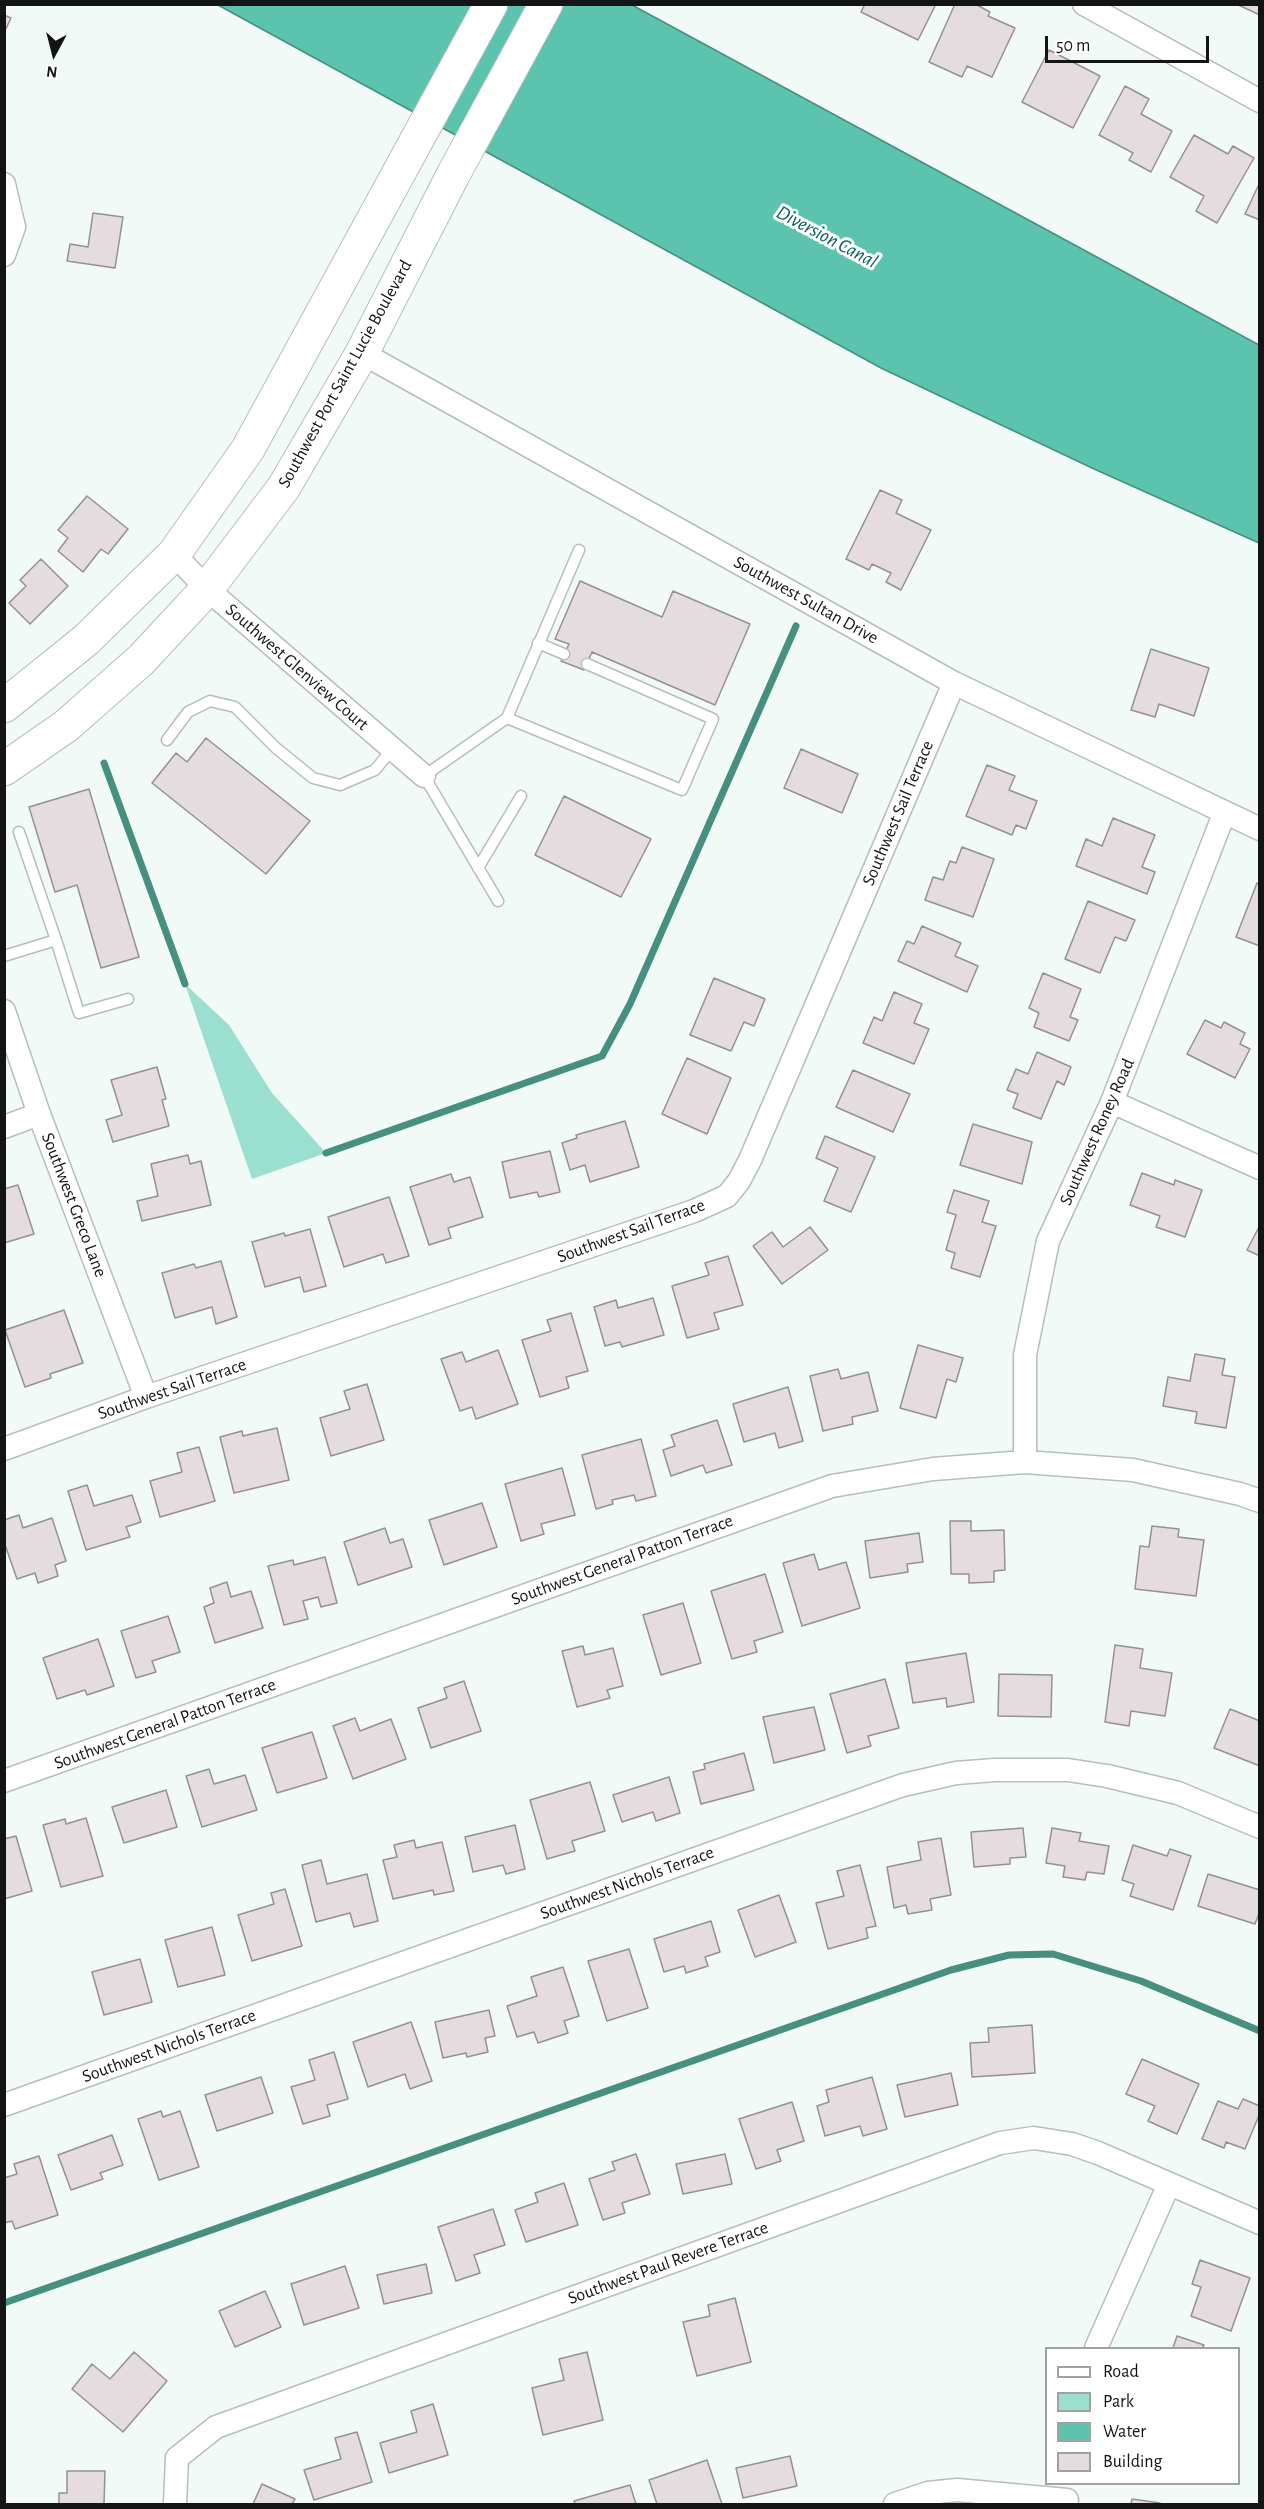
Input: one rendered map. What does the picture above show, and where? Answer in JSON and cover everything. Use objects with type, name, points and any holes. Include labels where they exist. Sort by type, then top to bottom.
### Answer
[{"type":"main road","points":[[4,706],[86,640],[174,554],[248,449],[491,4]]},
{"type":"main road","name":"Southwest Port Saint Lucie Boulevard","points":[[4,769],[66,726],[133,668],[207,589],[284,487],[362,353],[453,175],[546,4]]},
{"type":"street","points":[[1084,4],[1260,101]]},
{"type":"street","points":[[4,184],[14,227],[4,255]]},
{"type":"street","name":"Southwest Sultan Drive","points":[[362,353],[954,682],[1224,814],[1260,829]]},
{"type":"street","name":"Southwest Glenview Court","points":[[174,554],[207,589],[424,776]]},
{"type":"street","name":"Southwest Sail Terrace","points":[[4,1449],[146,1397],[694,1211],[727,1196],[739,1181],[750,1160],[954,682]]},
{"type":"street","name":"Southwest Roney Road","points":[[1025,1462],[1025,1354],[1048,1241],[1112,1102],[1224,814]]},
{"type":"street","name":"Southwest Greco Lane","points":[[4,1011],[39,1114],[146,1397]]},
{"type":"street","points":[[1112,1102],[1260,1168]]},
{"type":"street","points":[[4,1126],[39,1114]]},
{"type":"street","name":"Southwest General Patton Terrace","points":[[4,1780],[832,1486],[933,1469],[1025,1462],[1133,1470],[1240,1494],[1260,1501]]},
{"type":"street","name":"Southwest Nichols Terrace","points":[[4,2105],[903,1785],[956,1773],[995,1770],[1068,1770],[1107,1776],[1178,1793],[1260,1827]]},
{"type":"street","name":"Southwest Paul Revere Terrace","points":[[175,2505],[177,2458],[216,2427],[1000,2143],[1034,2138],[1072,2144],[1260,2223]]},
{"type":"street","points":[[1097,2347],[1170,2184]]},
{"type":"street","points":[[895,2505],[928,2493],[957,2490],[1067,2496]]},
{"type":"lane","points":[[498,901],[424,776],[507,718],[579,549]]},
{"type":"lane","points":[[538,643],[564,654]]},
{"type":"lane","points":[[507,718],[682,790],[713,719],[587,664]]},
{"type":"lane","points":[[167,740],[188,712],[210,701],[235,707],[276,748],[313,777],[340,785],[375,770],[393,748]]},
{"type":"lane","points":[[478,868],[521,796]]},
{"type":"lane","points":[[19,832],[79,1013],[128,999]]},
{"type":"lane","points":[[4,956],[56,940]]},
{"type":"green space","points":[[185,984],[229,1025],[272,1093],[326,1153],[252,1179]]},
{"type":"water","name":"Diversion Canal","points":[[218,5],[632,5],[1259,345],[1259,543],[1092,468],[881,368]]},
{"type":"building","points":[[865,4],[936,4],[918,40],[861,12]]},
{"type":"building","points":[[955,4],[975,4],[990,12],[988,16],[1015,28],[992,77],[967,66],[962,77],[929,62]]},
{"type":"building","points":[[1236,4],[1260,4],[1260,15]]},
{"type":"building","points":[[4,15],[11,18],[4,33]]},
{"type":"building","points":[[1049,50],[1100,76],[1073,128],[1022,102]]},
{"type":"building","points":[[1125,86],[1149,99],[1141,114],[1172,131],[1151,172],[1129,160],[1133,153],[1099,135]]},
{"type":"building","points":[[1194,135],[1228,154],[1233,146],[1254,158],[1217,223],[1196,211],[1204,196],[1170,177]]},
{"type":"building","points":[[1260,182],[1260,220],[1245,214]]},
{"type":"building","points":[[93,213],[123,217],[115,268],[67,261],[70,244],[88,247]]},
{"type":"building","points":[[880,490],[902,500],[896,513],[931,530],[901,590],[886,582],[891,573],[872,564],[869,570],[846,559]]},
{"type":"building","points":[[87,496],[128,529],[108,554],[101,549],[83,572],[58,551],[68,538],[58,530]]},
{"type":"building","points":[[41,559],[68,586],[30,624],[9,603],[26,586],[20,580]]},
{"type":"building","points":[[580,581],[662,617],[673,591],[750,624],[715,705],[592,652],[584,670],[561,661],[569,644],[555,639]]},
{"type":"building","points":[[1151,649],[1209,668],[1194,716],[1159,704],[1155,717],[1131,710]]},
{"type":"building","points":[[206,738],[310,821],[266,874],[152,783],[176,753],[187,762]]},
{"type":"building","points":[[801,749],[858,774],[842,813],[784,788]]},
{"type":"building","points":[[987,765],[1015,776],[1009,790],[1037,801],[1026,829],[1016,825],[1012,835],[966,816]]},
{"type":"building","points":[[89,789],[139,957],[101,968],[77,885],[55,892],[29,807]]},
{"type":"building","points":[[564,796],[651,839],[621,897],[535,855]]},
{"type":"building","points":[[1113,818],[1155,835],[1142,867],[1155,872],[1147,894],[1076,866],[1086,839],[1102,846]]},
{"type":"building","points":[[962,847],[994,859],[973,917],[925,900],[933,877],[943,880],[950,861],[956,863]]},
{"type":"building","points":[[1257,883],[1260,884],[1260,946],[1236,937]]},
{"type":"building","points":[[1088,901],[1135,920],[1126,941],[1115,937],[1100,973],[1065,959]]},
{"type":"building","points":[[922,926],[961,943],[955,956],[978,966],[967,992],[898,961],[907,941],[914,944]]},
{"type":"building","points":[[1043,973],[1081,989],[1070,1017],[1078,1020],[1069,1041],[1034,1027],[1039,1013],[1029,1008]]},
{"type":"building","points":[[714,978],[765,999],[754,1026],[744,1022],[731,1051],[690,1035]]},
{"type":"building","points":[[894,992],[922,1004],[914,1023],[929,1029],[914,1064],[863,1043],[874,1017],[882,1021]]},
{"type":"building","points":[[1205,1020],[1221,1028],[1224,1022],[1245,1033],[1240,1044],[1250,1049],[1235,1078],[1187,1054]]},
{"type":"building","points":[[1037,1052],[1071,1067],[1064,1085],[1057,1081],[1041,1119],[1013,1108],[1018,1094],[1007,1090],[1016,1069],[1028,1074]]},
{"type":"building","points":[[687,1058],[731,1078],[707,1134],[662,1114]]},
{"type":"building","points":[[157,1067],[166,1099],[162,1100],[169,1126],[113,1142],[106,1120],[122,1115],[111,1080]]},
{"type":"building","points":[[853,1070],[910,1094],[893,1132],[836,1107]]},
{"type":"building","points":[[625,1121],[639,1167],[590,1182],[585,1165],[570,1170],[562,1143],[577,1138],[576,1135]]},
{"type":"building","points":[[973,1124],[1032,1142],[1022,1184],[960,1165]]},
{"type":"building","points":[[825,1136],[875,1157],[851,1212],[824,1201],[838,1168],[816,1158]]},
{"type":"building","points":[[550,1151],[560,1192],[539,1197],[537,1192],[510,1198],[502,1162]]},
{"type":"building","points":[[188,1155],[190,1164],[201,1161],[211,1205],[142,1221],[137,1201],[158,1196],[151,1164]]},
{"type":"building","points":[[1142,1173],[1174,1185],[1175,1180],[1202,1190],[1185,1237],[1156,1227],[1160,1216],[1130,1205]]},
{"type":"building","points":[[451,1174],[454,1182],[470,1177],[483,1217],[448,1228],[451,1238],[429,1245],[410,1187]]},
{"type":"building","points":[[18,1185],[34,1234],[4,1243],[4,1189]]},
{"type":"building","points":[[954,1190],[989,1201],[982,1222],[996,1226],[980,1277],[951,1268],[955,1253],[946,1250],[956,1215],[947,1212]]},
{"type":"building","points":[[389,1197],[409,1256],[386,1263],[383,1254],[344,1267],[328,1217]]},
{"type":"building","points":[[1260,1225],[1260,1256],[1247,1250]]},
{"type":"building","points":[[810,1227],[828,1250],[782,1284],[753,1246],[772,1232],[783,1247]]},
{"type":"building","points":[[310,1229],[326,1286],[304,1292],[300,1277],[265,1287],[252,1242]]},
{"type":"building","points":[[728,1256],[743,1305],[714,1313],[719,1329],[687,1338],[672,1286],[709,1275],[705,1263]]},
{"type":"building","points":[[221,1261],[237,1317],[216,1324],[212,1307],[175,1318],[162,1273],[194,1264],[196,1268]]},
{"type":"building","points":[[653,1298],[664,1335],[622,1347],[620,1342],[605,1346],[594,1307],[616,1300],[618,1308]]},
{"type":"building","points":[[64,1310],[83,1363],[50,1374],[51,1378],[25,1387],[5,1330]]},
{"type":"building","points":[[571,1313],[588,1371],[566,1377],[569,1388],[540,1397],[522,1340],[551,1331],[547,1320]]},
{"type":"building","points":[[918,1345],[963,1358],[956,1382],[947,1379],[936,1418],[900,1408]]},
{"type":"building","points":[[498,1350],[518,1404],[476,1419],[472,1407],[460,1411],[441,1359],[462,1352],[466,1362]]},
{"type":"building","points":[[1195,1354],[1225,1359],[1222,1375],[1235,1377],[1226,1428],[1195,1423],[1197,1412],[1163,1406],[1168,1377],[1190,1381]]},
{"type":"building","points":[[838,1369],[841,1379],[868,1372],[878,1411],[852,1417],[853,1424],[823,1431],[810,1376]]},
{"type":"building","points":[[367,1384],[384,1440],[331,1456],[320,1418],[350,1409],[344,1391]]},
{"type":"building","points":[[788,1387],[803,1441],[779,1448],[775,1433],[744,1442],[733,1404]]},
{"type":"building","points":[[717,1420],[732,1465],[706,1473],[703,1465],[671,1476],[663,1450],[675,1446],[671,1435]]},
{"type":"building","points":[[277,1428],[289,1480],[234,1493],[220,1437],[242,1431],[243,1436]]},
{"type":"building","points":[[641,1439],[656,1496],[636,1501],[634,1495],[612,1500],[613,1504],[596,1509],[582,1455]]},
{"type":"building","points":[[199,1447],[215,1501],[160,1517],[150,1481],[182,1472],[177,1453]]},
{"type":"building","points":[[562,1468],[575,1515],[541,1524],[544,1534],[521,1541],[505,1484]]},
{"type":"building","points":[[87,1485],[94,1506],[132,1495],[141,1522],[126,1527],[130,1537],[86,1550],[68,1491]]},
{"type":"building","points":[[482,1503],[497,1547],[444,1565],[429,1520]]},
{"type":"building","points":[[19,1515],[23,1528],[52,1518],[66,1561],[55,1565],[58,1576],[38,1583],[35,1573],[17,1579],[4,1542],[4,1520]]},
{"type":"building","points":[[950,1521],[971,1521],[971,1531],[1004,1530],[1005,1570],[994,1571],[994,1582],[969,1583],[969,1574],[951,1574]]},
{"type":"building","points":[[1152,1526],[1179,1529],[1178,1537],[1204,1540],[1196,1596],[1135,1589],[1140,1546],[1149,1547]]},
{"type":"building","points":[[385,1528],[390,1543],[403,1539],[412,1567],[358,1585],[344,1542]]},
{"type":"building","points":[[919,1533],[923,1562],[907,1564],[908,1572],[870,1578],[865,1541]]},
{"type":"building","points":[[814,1554],[819,1570],[846,1562],[860,1608],[802,1626],[783,1563]]},
{"type":"building","points":[[325,1557],[337,1603],[321,1607],[318,1597],[303,1601],[308,1619],[284,1625],[268,1566],[293,1560],[294,1565]]},
{"type":"building","points":[[765,1574],[783,1632],[754,1641],[757,1652],[732,1659],[711,1591]]},
{"type":"building","points":[[227,1582],[231,1597],[251,1591],[263,1628],[215,1643],[204,1607],[214,1603],[210,1588]]},
{"type":"building","points":[[683,1603],[701,1663],[661,1675],[643,1615]]},
{"type":"building","points":[[168,1616],[180,1652],[152,1661],[156,1672],[136,1678],[121,1631]]},
{"type":"building","points":[[98,1639],[114,1686],[87,1695],[85,1690],[57,1699],[43,1658]]},
{"type":"building","points":[[1115,1645],[1143,1649],[1140,1668],[1172,1673],[1165,1716],[1131,1711],[1129,1726],[1105,1722]]},
{"type":"building","points":[[583,1646],[585,1655],[613,1648],[623,1686],[607,1690],[610,1698],[577,1707],[562,1651]]},
{"type":"building","points":[[966,1653],[974,1702],[947,1707],[946,1698],[913,1703],[906,1663]]},
{"type":"building","points":[[999,1674],[1052,1675],[1051,1717],[998,1716]]},
{"type":"building","points":[[885,1679],[899,1728],[868,1736],[871,1746],[847,1753],[830,1694]]},
{"type":"building","points":[[464,1681],[481,1731],[431,1748],[418,1708],[447,1698],[444,1688]]},
{"type":"building","points":[[814,1707],[825,1750],[774,1763],[763,1717]]},
{"type":"building","points":[[1230,1709],[1260,1721],[1260,1766],[1214,1748]]},
{"type":"building","points":[[355,1718],[360,1731],[391,1719],[406,1759],[353,1779],[333,1726]]},
{"type":"building","points":[[312,1732],[327,1778],[277,1793],[262,1748]]},
{"type":"building","points":[[744,1753],[754,1790],[701,1804],[693,1772],[705,1769],[704,1764]]},
{"type":"building","points":[[209,1769],[214,1784],[245,1775],[257,1810],[202,1827],[186,1776]]},
{"type":"building","points":[[669,1777],[680,1813],[656,1821],[653,1812],[622,1822],[613,1795]]},
{"type":"building","points":[[590,1782],[605,1831],[572,1841],[575,1851],[547,1859],[530,1800]]},
{"type":"building","points":[[166,1790],[177,1827],[124,1843],[112,1807]]},
{"type":"building","points":[[86,1818],[103,1876],[61,1887],[43,1825],[65,1819],[66,1824]]},
{"type":"building","points":[[515,1825],[525,1869],[506,1874],[503,1865],[473,1872],[465,1837]]},
{"type":"building","points":[[1023,1828],[1026,1857],[1010,1858],[1010,1864],[974,1867],[971,1832]]},
{"type":"building","points":[[1052,1828],[1081,1833],[1079,1841],[1109,1846],[1104,1874],[1087,1872],[1085,1880],[1063,1877],[1065,1866],[1046,1863]]},
{"type":"building","points":[[16,1836],[32,1891],[4,1899],[4,1839]]},
{"type":"building","points":[[941,1838],[951,1895],[930,1899],[932,1910],[908,1914],[906,1905],[894,1908],[887,1867],[921,1860],[918,1842]]},
{"type":"building","points":[[414,1840],[416,1848],[442,1842],[454,1891],[434,1895],[433,1890],[393,1899],[383,1860],[397,1857],[394,1845]]},
{"type":"building","points":[[1133,1845],[1167,1856],[1170,1849],[1191,1856],[1173,1910],[1130,1896],[1134,1884],[1122,1880]]},
{"type":"building","points":[[321,1860],[327,1884],[367,1874],[378,1921],[354,1927],[350,1913],[316,1922],[302,1865]]},
{"type":"building","points":[[860,1865],[876,1926],[866,1928],[868,1938],[828,1949],[816,1903],[844,1896],[837,1871]]},
{"type":"building","points":[[1208,1874],[1260,1890],[1260,1911],[1255,1924],[1198,1906]]},
{"type":"building","points":[[285,1889],[302,1946],[252,1961],[238,1915],[274,1904],[271,1893]]},
{"type":"building","points":[[779,1895],[796,1942],[755,1957],[738,1910]]},
{"type":"building","points":[[711,1921],[720,1952],[705,1957],[708,1966],[686,1973],[684,1966],[664,1972],[654,1939]]},
{"type":"building","points":[[212,1927],[225,1975],[178,1987],[165,1940]]},
{"type":"building","points":[[629,1949],[648,2008],[607,2021],[588,1961]]},
{"type":"building","points":[[140,1959],[152,2002],[104,2015],[92,1972]]},
{"type":"building","points":[[563,1967],[579,2016],[564,2021],[568,2033],[538,2043],[534,2032],[517,2037],[507,2006],[537,1996],[531,1977]]},
{"type":"building","points":[[489,2010],[495,2036],[485,2038],[488,2052],[467,2057],[466,2053],[443,2058],[435,2022]]},
{"type":"building","points":[[411,2022],[432,2081],[410,2089],[405,2074],[368,2087],[353,2042]]},
{"type":"building","points":[[1032,2025],[1035,2073],[972,2077],[970,2043],[989,2042],[988,2028]]},
{"type":"building","points":[[334,2052],[348,2099],[327,2105],[330,2116],[303,2124],[291,2087],[315,2080],[309,2060]]},
{"type":"building","points":[[1142,2059],[1199,2084],[1177,2134],[1148,2121],[1155,2106],[1126,2094]]},
{"type":"building","points":[[951,2073],[958,2105],[905,2117],[897,2085]]},
{"type":"building","points":[[261,2077],[273,2113],[217,2131],[205,2095]]},
{"type":"building","points":[[872,2077],[887,2129],[863,2136],[860,2126],[825,2136],[817,2106],[829,2102],[826,2090]]},
{"type":"building","points":[[1243,2099],[1260,2106],[1260,2113],[1245,2149],[1226,2142],[1224,2148],[1202,2139],[1218,2101],[1238,2109]]},
{"type":"building","points":[[792,2102],[804,2141],[777,2150],[781,2161],[756,2169],[739,2119]]},
{"type":"building","points":[[161,2111],[163,2117],[180,2111],[199,2167],[159,2180],[138,2119]]},
{"type":"building","points":[[112,2135],[123,2165],[100,2173],[103,2179],[71,2190],[58,2155]]},
{"type":"building","points":[[636,2154],[650,2194],[622,2203],[625,2213],[603,2220],[589,2179],[615,2170],[612,2162]]},
{"type":"building","points":[[725,2154],[732,2184],[683,2194],[676,2164]]},
{"type":"building","points":[[39,2156],[58,2215],[15,2229],[12,2221],[4,2223],[4,2178],[17,2174],[14,2164]]},
{"type":"building","points":[[564,2183],[578,2225],[526,2242],[515,2210],[538,2202],[535,2193]]},
{"type":"building","points":[[493,2209],[505,2245],[474,2255],[480,2273],[456,2281],[438,2227]]},
{"type":"building","points":[[1200,2260],[1250,2278],[1231,2331],[1191,2316],[1201,2287],[1192,2284]]},
{"type":"building","points":[[426,2264],[432,2293],[384,2304],[377,2275]]},
{"type":"building","points":[[345,2266],[359,2308],[304,2325],[291,2284]]},
{"type":"building","points":[[265,2291],[281,2327],[235,2347],[219,2311]]},
{"type":"building","points":[[735,2298],[751,2362],[697,2376],[683,2322],[710,2316],[708,2305]]},
{"type":"building","points":[[1177,2336],[1204,2345],[1203,2347],[1173,2347]]},
{"type":"building","points":[[134,2352],[167,2381],[123,2432],[72,2389],[92,2364],[110,2379]]},
{"type":"building","points":[[587,2352],[603,2420],[543,2435],[532,2388],[564,2380],[559,2359]]},
{"type":"building","points":[[433,2404],[448,2455],[389,2473],[380,2443],[417,2432],[411,2411]]},
{"type":"building","points":[[357,2432],[372,2482],[314,2500],[304,2470],[341,2459],[335,2438]]},
{"type":"building","points":[[790,2456],[797,2486],[743,2498],[736,2468]]},
{"type":"building","points":[[707,2460],[722,2504],[657,2504],[649,2480]]},
{"type":"building","points":[[67,2471],[105,2471],[104,2504],[59,2504],[59,2493],[67,2493]]},
{"type":"building","points":[[262,2484],[295,2499],[292,2504],[253,2504]]},
{"type":"building","points":[[630,2485],[636,2504],[575,2504],[574,2501]]},
{"type":"building","points":[[1132,2499],[1160,2503],[1160,2504],[1131,2504]]},
{"type":"waterway","points":[[326,1153],[602,1056],[630,1004],[796,626]]},
{"type":"waterway","points":[[104,763],[185,984]]},
{"type":"waterway","points":[[4,2303],[951,1970],[1009,1955],[1053,1954],[1141,1981],[1260,2031]]}]
